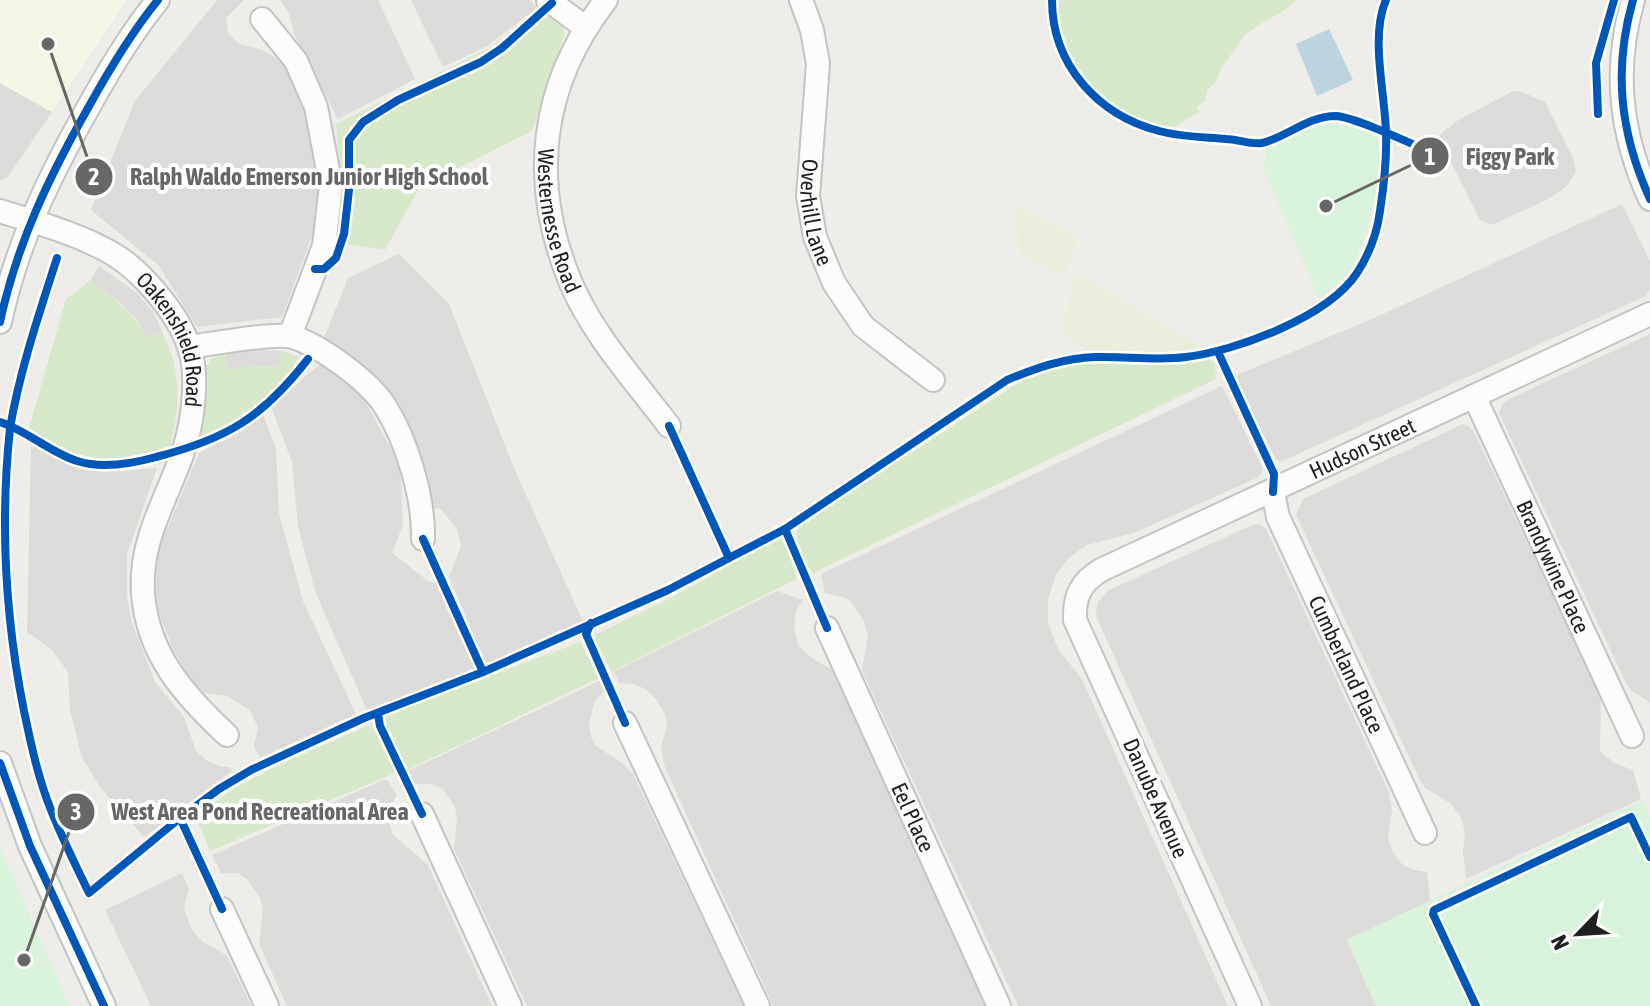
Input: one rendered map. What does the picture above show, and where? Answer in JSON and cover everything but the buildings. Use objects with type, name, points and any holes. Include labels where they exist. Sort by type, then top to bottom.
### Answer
[{"type":"street","points":[[0,322],[30,220],[60,158],[111,67],[158,0]]},
{"type":"street","points":[[548,0],[585,27]]},
{"type":"street","name":"Westernesse Road","points":[[606,0],[585,27],[560,77],[548,120],[546,168],[553,224],[570,281],[584,307],[606,343],[669,426]]},
{"type":"street","name":"Overhill Lane","points":[[801,0],[812,30],[818,64],[808,196],[815,237],[834,283],[863,326],[933,380]]},
{"type":"street","points":[[1633,0],[1623,46],[1620,92],[1631,152],[1650,199]]},
{"type":"street","points":[[262,19],[296,61],[316,107],[331,186],[324,246],[290,336]]},
{"type":"street","name":"Oakenshield Road","points":[[0,211],[76,236],[116,255],[152,287],[190,347],[192,420],[149,534],[143,570],[143,595],[151,633],[170,674],[191,701],[227,735]]},
{"type":"street","name":"Hudson Street","points":[[1080,589],[1090,576],[1101,570],[1650,314]]},
{"type":"street","points":[[190,347],[290,336],[313,346],[347,368],[384,404],[402,441],[423,512],[423,539]]},
{"type":"street","name":"Brandywine Place","points":[[1474,396],[1632,736]]},
{"type":"street","name":"Cumberland Place","points":[[1273,492],[1278,517],[1425,833]]},
{"type":"street","name":"Danube Avenue","points":[[1080,589],[1075,620],[1250,1006]]},
{"type":"street","name":"Eel Place","points":[[827,628],[999,1006]]},
{"type":"street","points":[[625,723],[758,1006]]},
{"type":"street","points":[[0,763],[30,846],[104,1006]]},
{"type":"street","points":[[422,814],[510,1006]]},
{"type":"street","points":[[222,909],[267,1006]]},
{"type":"shaded area","points":[[0,0],[127,0],[52,112],[0,83]]},
{"type":"shaded area","points":[[217,0],[244,0],[226,18],[228,33],[239,44],[263,50],[293,74],[315,153],[319,217],[282,317],[197,327],[159,266],[91,210],[135,101]]},
{"type":"shaded area","points":[[280,0],[378,0],[415,79],[338,119]]},
{"type":"shaded area","points":[[411,0],[530,0],[537,8],[487,46],[443,67]]},
{"type":"shaded area","points":[[0,83],[52,112],[7,178],[0,181]]},
{"type":"shaded area","points":[[1513,91],[1545,102],[1574,160],[1576,172],[1566,187],[1548,199],[1492,225],[1480,220],[1438,136],[1457,121]]},
{"type":"shaded area","points":[[1622,204],[1650,261],[1650,290],[1646,296],[1280,462],[1274,456],[1234,376],[1370,320]]},
{"type":"shaded area","points":[[1018,206],[1078,237],[1066,276],[1019,254]]},
{"type":"shaded area","points":[[399,254],[449,304],[514,468],[583,622],[486,664],[449,577],[461,547],[457,529],[441,509],[428,507],[420,456],[382,381],[324,338],[348,278]]},
{"type":"shaded area","points":[[99,266],[137,293],[154,313],[162,332],[148,338],[121,303],[90,281]]},
{"type":"shaded area","points":[[1076,273],[1207,350],[1173,354],[1092,352],[1061,333]]},
{"type":"shaded area","points":[[1650,334],[1650,703],[1626,683],[1499,413],[1503,403],[1509,399]]},
{"type":"shaded area","points":[[254,349],[282,351],[279,367],[253,366],[228,370],[225,353]]},
{"type":"shaded area","points":[[320,364],[362,395],[400,466],[403,525],[392,553],[428,581],[441,585],[475,669],[368,713],[315,591],[298,526],[292,462],[271,406]]},
{"type":"shaded area","points":[[1222,386],[1263,469],[1259,477],[1134,533],[1087,545],[1070,557],[1056,574],[1048,599],[1048,623],[1058,649],[1082,679],[1228,1006],[1018,1006],[862,671],[868,634],[863,620],[849,599],[825,593],[821,574]]},
{"type":"shaded area","points":[[263,415],[276,449],[279,513],[303,601],[356,714],[260,758],[254,747],[258,727],[250,711],[228,696],[205,693],[190,679],[174,651],[154,601],[157,553],[199,453]]},
{"type":"shaded area","points":[[1463,424],[1475,434],[1601,695],[1600,751],[1614,763],[1633,770],[1641,799],[1466,879],[1463,852],[1465,832],[1461,817],[1450,803],[1425,788],[1419,778],[1296,515],[1303,499]]},
{"type":"shaded area","points":[[31,447],[39,447],[67,463],[94,470],[157,468],[127,554],[127,595],[131,620],[155,682],[184,717],[196,751],[207,761],[229,767],[232,771],[144,837],[99,786],[81,755],[70,710],[68,672],[52,650],[27,632]]},
{"type":"shaded area","points":[[1259,524],[1266,529],[1389,792],[1392,809],[1388,839],[1393,852],[1410,869],[1427,872],[1430,901],[1347,940],[1376,1006],[1271,1006],[1096,616],[1097,604],[1107,591]]},
{"type":"shaded area","points":[[777,591],[803,600],[796,611],[794,626],[798,645],[831,669],[838,678],[991,1006],[773,1006],[664,765],[661,747],[667,726],[665,714],[646,689],[619,683],[614,672]]},
{"type":"shaded area","points":[[601,680],[605,690],[594,702],[589,726],[591,737],[596,746],[633,774],[744,1006],[527,1006],[454,849],[455,807],[443,789],[432,784],[412,784],[406,772]]},
{"type":"shaded area","points":[[386,779],[397,795],[389,808],[393,835],[428,865],[492,1006],[287,1006],[259,944],[263,908],[260,898],[247,879],[238,873],[221,873],[212,855]]},
{"type":"shaded area","points":[[182,873],[189,889],[184,907],[191,929],[203,942],[226,955],[252,1006],[151,1006],[105,910]]},
{"type":"green space","points":[[1056,0],[1296,0],[1243,38],[1207,90],[1206,100],[1197,107],[1199,112],[1171,129],[1126,113],[1090,85],[1065,47],[1058,24]]},
{"type":"green space","points":[[539,10],[563,27],[564,36],[532,131],[419,188],[385,250],[332,241],[341,180],[336,124],[489,48]]},
{"type":"green space","points":[[1319,125],[1345,125],[1376,134],[1380,162],[1374,202],[1357,257],[1344,277],[1319,298],[1264,169],[1266,150]]},
{"type":"green space","points":[[90,281],[122,306],[148,338],[162,332],[169,346],[178,389],[176,419],[169,449],[127,458],[96,458],[66,449],[29,428],[66,299]]},
{"type":"green space","points":[[282,351],[299,357],[280,385],[243,417],[198,441],[203,423],[203,371],[211,359],[225,353],[228,370],[253,366],[279,367]]},
{"type":"green space","points":[[1207,359],[1215,363],[1216,379],[813,573],[802,557],[797,539],[798,526],[1029,376],[1085,363],[1156,364]]},
{"type":"green space","points":[[779,537],[787,545],[797,579],[612,672],[595,635],[667,600]]},
{"type":"green space","points":[[580,642],[599,678],[405,771],[385,728],[385,716]]},
{"type":"green space","points":[[372,724],[395,773],[210,851],[195,815],[258,776]]},
{"type":"green space","points":[[1642,800],[1650,817],[1650,1006],[1376,1006],[1347,940]]},
{"type":"green space","points":[[0,848],[69,1006],[0,1006]]},
{"type":"water","points":[[1329,29],[1353,80],[1317,96],[1296,44]]},
{"type":"cycle path","points":[[0,322],[15,265],[48,185],[112,66],[158,0]]},
{"type":"cycle path","points":[[1052,0],[1054,24],[1070,66],[1098,100],[1137,123],[1176,134],[1262,143],[1316,119],[1336,116],[1370,126],[1433,153]]},
{"type":"cycle path","points":[[57,258],[25,363],[10,428],[5,499],[6,570],[12,640],[35,761],[55,820],[89,893],[180,818],[251,770],[364,718],[483,672],[668,590],[785,529],[1007,380],[1072,359],[1163,359],[1230,348],[1279,329],[1325,304],[1357,273],[1366,258],[1379,219],[1386,143],[1379,31],[1386,0]]},
{"type":"cycle path","points":[[1598,114],[1596,63],[1614,0]]},
{"type":"cycle path","points":[[1633,0],[1623,51],[1623,101],[1632,150],[1650,199]]},
{"type":"cycle path","points":[[315,269],[324,269],[336,258],[344,234],[349,190],[349,140],[363,122],[398,100],[481,62],[502,48],[552,3]]},
{"type":"cycle path","points":[[1218,352],[1274,474],[1273,492]]},
{"type":"cycle path","points":[[0,422],[77,461],[106,465],[137,462],[203,442],[242,423],[275,396],[308,359]]},
{"type":"cycle path","points":[[669,426],[729,558]]},
{"type":"cycle path","points":[[785,529],[827,628]]},
{"type":"cycle path","points":[[423,539],[483,672]]},
{"type":"cycle path","points":[[591,623],[586,634],[625,723]]},
{"type":"cycle path","points":[[378,714],[380,726],[422,814]]},
{"type":"cycle path","points":[[0,763],[30,846],[104,1006]]},
{"type":"cycle path","points":[[1476,1006],[1433,914],[1434,910],[1631,817],[1650,857]]},
{"type":"cycle path","points":[[180,818],[222,909]]},
{"type":"place","name":"Ralph Waldo Emerson Junior High School","points":[[48,44]]},
{"type":"place","name":"Figgy Park","points":[[1326,206]]},
{"type":"place","name":"West Area Pond Recreational Area","points":[[24,960]]}]
